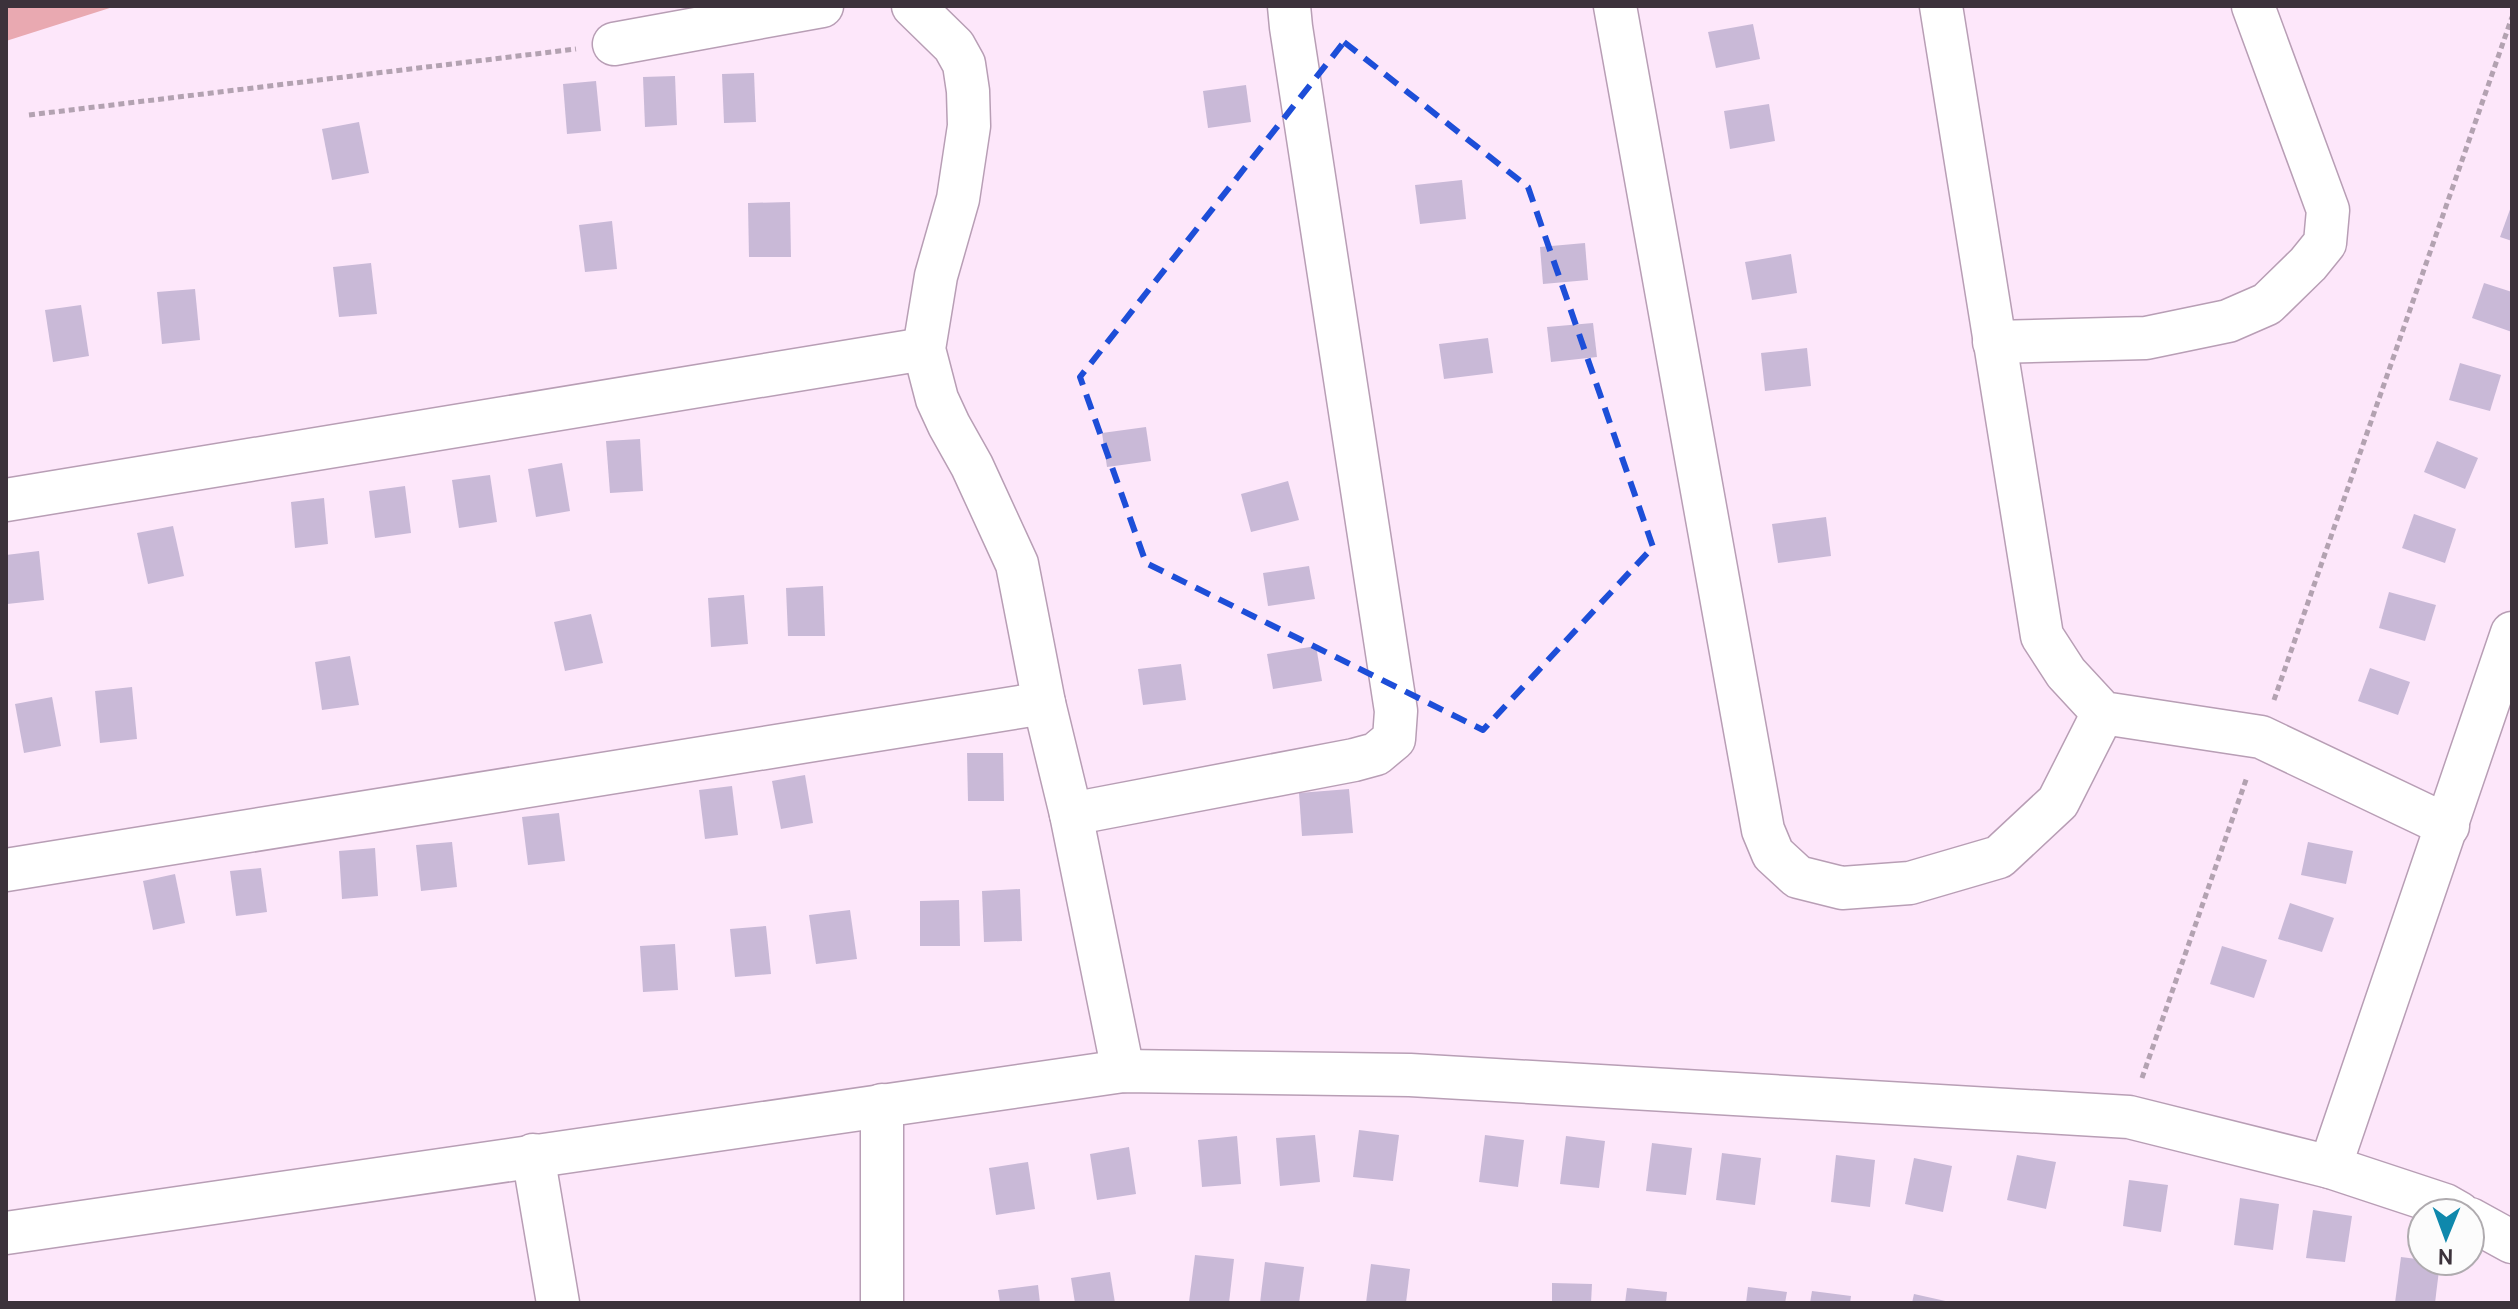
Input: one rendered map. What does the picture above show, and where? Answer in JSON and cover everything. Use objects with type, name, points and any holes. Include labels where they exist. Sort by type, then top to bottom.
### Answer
[{"type":"street","points":[[614,44],[822,6]]},
{"type":"street","points":[[913,6],[954,46],[964,64],[968,91],[969,126],[958,199],[936,276],[924,349],[943,412],[972,466],[1017,564],[1123,1071]]},
{"type":"street","points":[[1071,814],[1354,760],[1376,754],[1394,739],[1396,711],[1289,6]]},
{"type":"street","points":[[1615,6],[1763,830],[1773,854],[1798,877],[1842,888],[1910,883],[1999,857],[2058,802],[2103,713]]},
{"type":"street","points":[[1941,6],[2042,636],[2066,673],[2103,713],[2261,737],[2448,826]]},
{"type":"street","points":[[1994,342],[2146,338],[2228,321],[2267,304],[2325,243],[2328,210],[2253,6]]},
{"type":"street","points":[[6,500],[924,349]]},
{"type":"street","points":[[2330,1167],[2512,633]]},
{"type":"street","points":[[6,870],[1044,703]]},
{"type":"street","points":[[6,1233],[1123,1071],[1410,1075],[2129,1117],[2330,1167],[2421,1197]]},
{"type":"street","points":[[882,1105],[882,1303]]},
{"type":"street","points":[[533,1155],[558,1303]]},
{"type":"street","points":[[2486,1228],[2512,1242]]},
{"type":"path","points":[[2129,1117],[2512,17]]},
{"type":"path","points":[[29,115],[614,44]]},
{"type":"highlighted area","points":[[1344,42],[1528,187],[1653,547],[1483,730],[1146,563],[1080,377]]},
{"type":"shaded area","points":[[6,6],[116,6],[6,41]]},
{"type":"building","points":[[1753,24],[1760,59],[1716,68],[1708,32]]},
{"type":"building","points":[[754,73],[756,122],[724,123],[722,74]]},
{"type":"building","points":[[675,76],[677,125],[645,127],[643,77]]},
{"type":"building","points":[[596,81],[601,131],[567,134],[563,84]]},
{"type":"building","points":[[1246,85],[1251,122],[1208,128],[1203,91]]},
{"type":"building","points":[[1769,104],[1775,141],[1730,149],[1724,111]]},
{"type":"building","points":[[359,122],[369,173],[332,180],[322,129]]},
{"type":"building","points":[[1462,180],[1466,219],[1420,224],[1415,185]]},
{"type":"building","points":[[790,202],[791,257],[749,257],[748,203]]},
{"type":"building","points":[[2512,204],[2512,241],[2500,237]]},
{"type":"building","points":[[612,221],[617,269],[585,272],[579,225]]},
{"type":"building","points":[[1585,243],[1588,280],[1543,284],[1540,247]]},
{"type":"building","points":[[1791,254],[1797,293],[1752,300],[1745,262]]},
{"type":"building","points":[[371,263],[377,314],[339,317],[333,267]]},
{"type":"building","points":[[2484,283],[2512,292],[2512,332],[2472,318]]},
{"type":"building","points":[[195,289],[200,340],[162,344],[157,292]]},
{"type":"building","points":[[81,305],[89,356],[53,362],[45,310]]},
{"type":"building","points":[[1593,323],[1597,357],[1551,362],[1547,327]]},
{"type":"building","points":[[1488,338],[1493,373],[1444,379],[1439,344]]},
{"type":"building","points":[[1807,348],[1811,386],[1765,391],[1761,353]]},
{"type":"building","points":[[2460,363],[2501,375],[2490,411],[2449,400]]},
{"type":"building","points":[[1146,427],[1151,461],[1107,467],[1102,433]]},
{"type":"building","points":[[640,439],[643,491],[610,493],[606,441]]},
{"type":"building","points":[[2437,441],[2478,458],[2465,489],[2424,472]]},
{"type":"building","points":[[562,463],[570,511],[536,517],[528,469]]},
{"type":"building","points":[[490,475],[497,522],[459,528],[452,480]]},
{"type":"building","points":[[1288,481],[1299,520],[1251,532],[1241,494]]},
{"type":"building","points":[[405,486],[411,533],[375,538],[369,491]]},
{"type":"building","points":[[324,498],[328,544],[295,548],[291,502]]},
{"type":"building","points":[[2414,514],[2456,529],[2445,563],[2402,548]]},
{"type":"building","points":[[1826,517],[1831,556],[1778,563],[1772,524]]},
{"type":"building","points":[[173,526],[184,576],[148,584],[137,533]]},
{"type":"building","points":[[39,551],[44,600],[7,604],[6,555]]},
{"type":"building","points":[[1309,566],[1315,599],[1268,606],[1263,573]]},
{"type":"building","points":[[823,586],[825,636],[788,636],[786,588]]},
{"type":"building","points":[[2389,592],[2436,605],[2425,641],[2379,628]]},
{"type":"building","points":[[744,595],[748,644],[711,647],[708,598]]},
{"type":"building","points":[[591,614],[603,663],[565,671],[554,622]]},
{"type":"building","points":[[1316,646],[1322,681],[1273,689],[1267,654]]},
{"type":"building","points":[[350,656],[359,705],[322,710],[315,662]]},
{"type":"building","points":[[1181,664],[1186,700],[1143,705],[1138,669]]},
{"type":"building","points":[[2370,668],[2410,682],[2398,715],[2358,701]]},
{"type":"building","points":[[132,687],[137,739],[100,743],[95,691]]},
{"type":"building","points":[[52,697],[61,746],[24,753],[15,704]]},
{"type":"building","points":[[967,753],[1003,753],[1004,801],[968,801]]},
{"type":"building","points":[[805,775],[813,823],[781,829],[772,781]]},
{"type":"building","points":[[732,786],[738,835],[705,839],[699,790]]},
{"type":"building","points":[[1349,789],[1353,833],[1302,836],[1299,793]]},
{"type":"building","points":[[559,813],[565,861],[528,865],[522,817]]},
{"type":"building","points":[[452,842],[457,887],[421,891],[416,845]]},
{"type":"building","points":[[2308,842],[2353,851],[2346,884],[2301,875]]},
{"type":"building","points":[[375,848],[378,896],[342,899],[339,851]]},
{"type":"building","points":[[261,868],[267,912],[236,916],[230,871]]},
{"type":"building","points":[[175,874],[185,923],[153,930],[143,881]]},
{"type":"building","points":[[1020,889],[1022,941],[984,942],[982,891]]},
{"type":"building","points":[[959,900],[960,946],[920,946],[920,901]]},
{"type":"building","points":[[2290,903],[2334,918],[2322,952],[2278,939]]},
{"type":"building","points":[[850,910],[857,959],[816,964],[809,915]]},
{"type":"building","points":[[766,926],[771,974],[735,977],[730,929]]},
{"type":"building","points":[[675,944],[678,990],[643,992],[640,946]]},
{"type":"building","points":[[2222,946],[2267,960],[2254,998],[2210,984]]},
{"type":"building","points":[[1359,1130],[1399,1135],[1393,1181],[1353,1177]]},
{"type":"building","points":[[1315,1135],[1320,1182],[1280,1186],[1276,1138]]},
{"type":"building","points":[[1485,1135],[1524,1140],[1518,1187],[1479,1182]]},
{"type":"building","points":[[1237,1136],[1241,1184],[1202,1187],[1198,1140]]},
{"type":"building","points":[[1566,1136],[1605,1141],[1599,1188],[1560,1184]]},
{"type":"building","points":[[1652,1143],[1692,1148],[1686,1195],[1646,1191]]},
{"type":"building","points":[[1129,1147],[1136,1194],[1097,1200],[1090,1154]]},
{"type":"building","points":[[1722,1153],[1761,1158],[1755,1205],[1716,1200]]},
{"type":"building","points":[[1836,1155],[1875,1160],[1870,1207],[1831,1202]]},
{"type":"building","points":[[2017,1155],[2056,1162],[2046,1209],[2007,1200]]},
{"type":"building","points":[[1914,1158],[1952,1166],[1943,1212],[1905,1204]]},
{"type":"building","points":[[1028,1162],[1035,1209],[996,1215],[989,1168]]},
{"type":"building","points":[[2129,1180],[2168,1185],[2161,1232],[2123,1226]]},
{"type":"building","points":[[2240,1198],[2279,1204],[2273,1250],[2234,1245]]},
{"type":"building","points":[[2313,1210],[2352,1216],[2345,1262],[2306,1258]]},
{"type":"building","points":[[1195,1255],[1234,1259],[1229,1303],[1189,1302]]},
{"type":"building","points":[[2401,1257],[2406,1258],[2406,1277],[2438,1277],[2435,1303],[2395,1303]]},
{"type":"building","points":[[1265,1262],[1304,1267],[1299,1303],[1260,1303]]},
{"type":"building","points":[[1371,1264],[1410,1269],[1406,1303],[1366,1303]]},
{"type":"building","points":[[1110,1272],[1115,1303],[1075,1303],[1071,1278]]},
{"type":"building","points":[[1552,1283],[1592,1284],[1591,1303],[1552,1303]]},
{"type":"building","points":[[1038,1285],[1040,1303],[1000,1303],[998,1290]]},
{"type":"building","points":[[1748,1287],[1787,1292],[1785,1303],[1746,1303]]},
{"type":"building","points":[[1627,1288],[1667,1292],[1666,1303],[1625,1303]]},
{"type":"building","points":[[1812,1291],[1851,1296],[1850,1303],[1810,1303]]},
{"type":"building","points":[[1914,1294],[1950,1302],[1950,1303],[1912,1303]]}]
